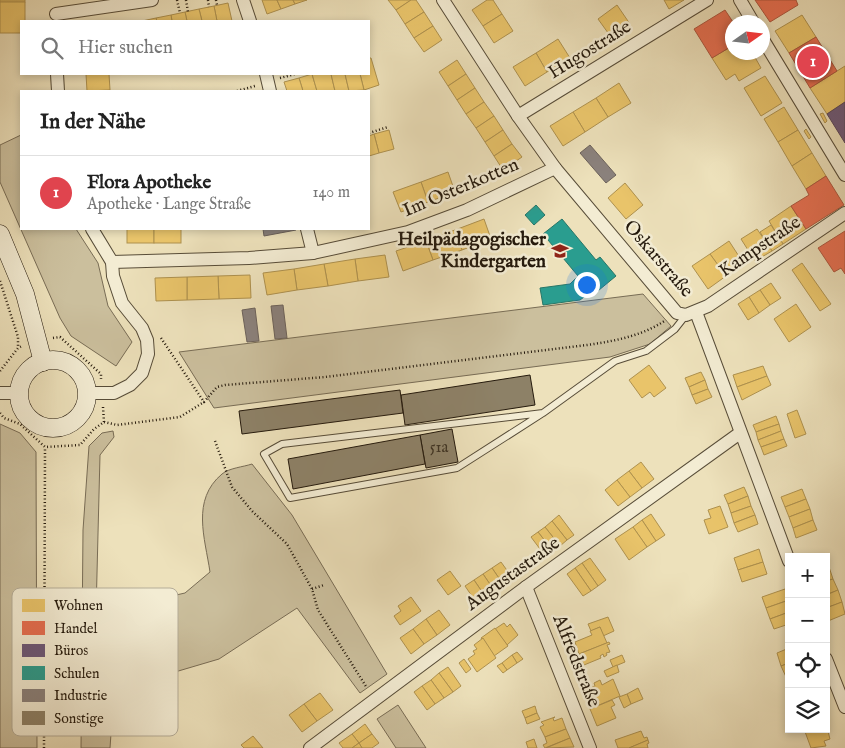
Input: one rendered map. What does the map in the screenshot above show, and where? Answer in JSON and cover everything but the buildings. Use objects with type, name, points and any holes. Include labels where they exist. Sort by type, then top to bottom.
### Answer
[{"type":"street","points":[[56,0],[56,17],[152,0]]},
{"type":"street","points":[[243,0],[250,20]]},
{"type":"street","name":"Oskarstraße","points":[[443,0],[518,116],[555,168],[687,313],[724,381],[725,393],[786,553]]},
{"type":"street","name":"Hugostraße","points":[[518,116],[707,0]]},
{"type":"street","points":[[740,0],[750,15]]},
{"type":"street","points":[[770,51],[845,175]]},
{"type":"street","points":[[57,75],[58,90]]},
{"type":"street","points":[[266,75],[270,90]]},
{"type":"street","name":"Im Osterkotten","points":[[112,262],[313,254],[408,232],[468,210],[555,168]]},
{"type":"street","name":"Kampstraße","points":[[687,313],[845,213]]},
{"type":"street","points":[[93,230],[112,262],[113,276],[122,303],[142,328],[147,340],[148,354],[142,373],[130,385],[114,393],[94,393],[72,366],[63,362],[43,362],[26,374],[19,393],[20,402],[28,418],[43,427],[52,428],[61,427],[77,418],[94,393]]},
{"type":"street","points":[[306,230],[313,254]]},
{"type":"street","points":[[0,234],[24,294],[43,362]]},
{"type":"street","points":[[0,393],[19,393]]},
{"type":"street","name":"Augustastraße","points":[[310,748],[740,433]]},
{"type":"street","name":"Alfredstraße","points":[[526,588],[590,748]]},
{"type":"street","points":[[830,664],[839,676],[845,707]]},
{"type":"lane","points":[[543,413],[282,444],[264,454],[290,498],[457,468],[543,413],[615,361],[646,351],[675,329],[687,313]]},
{"type":"path","points":[[177,0],[180,13]]},
{"type":"path","points":[[186,0],[188,12]]},
{"type":"path","points":[[208,0],[209,7]]},
{"type":"path","points":[[216,0],[217,5]]},
{"type":"path","points":[[370,133],[388,127]]},
{"type":"path","points":[[0,282],[18,337],[18,348]]},
{"type":"path","points":[[0,413],[4,418],[20,424],[46,447],[80,445],[94,429],[104,422],[117,425],[180,417],[204,402],[217,387],[225,385],[325,378],[621,340],[655,328],[687,313]]},
{"type":"path","points":[[159,336],[204,402]]},
{"type":"path","points":[[0,371],[18,348],[37,340],[60,337],[101,374],[94,393],[104,422]]},
{"type":"path","points":[[215,441],[232,487],[252,511],[287,544],[312,589],[318,610],[375,701]]},
{"type":"path","points":[[45,588],[46,447]]},
{"type":"path","points":[[312,589],[324,585]]},
{"type":"shaded area","points":[[20,135],[20,227],[0,182],[0,145]]},
{"type":"shaded area","points":[[21,230],[77,230],[98,263],[108,306],[132,342],[116,366],[71,336],[60,318]]},
{"type":"shaded area","points":[[643,294],[671,326],[650,344],[610,357],[214,408],[179,352]]},
{"type":"shaded area","points":[[0,424],[20,433],[36,452],[36,588],[12,588],[12,736],[37,736],[37,748],[0,748]]},
{"type":"shaded area","points":[[113,431],[114,437],[100,455],[97,588],[82,588],[83,530],[89,446],[102,433]]},
{"type":"shaded area","points":[[252,464],[292,515],[387,674],[360,693],[297,608],[219,659],[178,671],[178,595],[185,593],[210,572],[202,520],[206,496],[212,484],[225,472]]},
{"type":"shaded area","points":[[398,705],[426,748],[396,748],[377,719]]},
{"type":"shaded area","points":[[81,736],[111,736],[110,748],[81,748]]},
{"type":"place","name":"Flora Apotheke","points":[[813,62]]},
{"type":"place","name":"Heilpädagogischer Kindergarten","points":[[560,251]]}]
